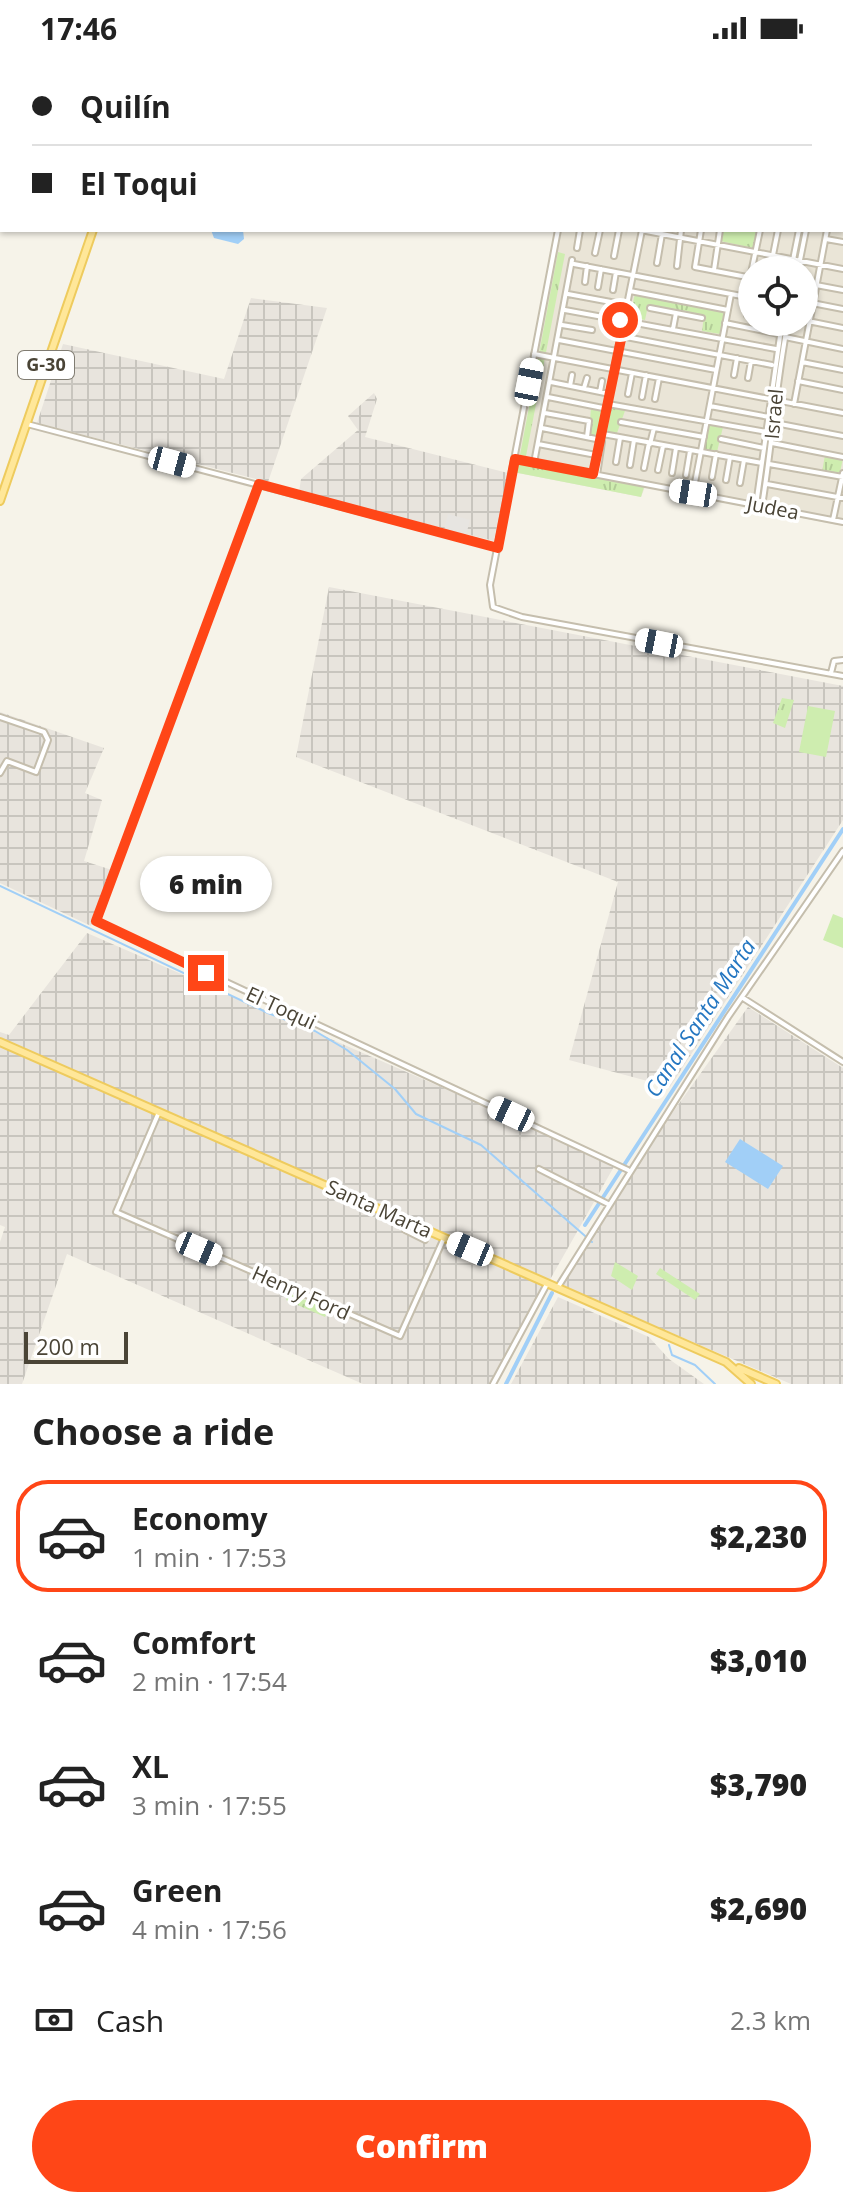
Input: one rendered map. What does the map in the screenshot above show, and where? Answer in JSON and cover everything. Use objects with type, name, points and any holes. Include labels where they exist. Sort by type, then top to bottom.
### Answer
[{"type":"main road","name":"G-30","points":[[0,501],[92,232]]},
{"type":"main road","name":"Santa Marta","points":[[0,1042],[726,1362],[751,1384]]},
{"type":"main road","points":[[726,1362],[776,1384]]},
{"type":"street","points":[[510,56],[518,56]]},
{"type":"street","points":[[558,232],[490,591],[497,611],[843,676]]},
{"type":"street","points":[[577,248],[580,232]]},
{"type":"street","points":[[595,253],[600,232]]},
{"type":"street","points":[[614,256],[619,232]]},
{"type":"street","points":[[595,474],[641,232]]},
{"type":"street","points":[[652,232],[778,256]]},
{"type":"street","points":[[677,266],[681,232]]},
{"type":"street","points":[[701,232],[695,267],[738,275]]},
{"type":"street","points":[[714,270],[720,232]]},
{"type":"street","points":[[754,256],[760,232]]},
{"type":"street","points":[[773,255],[778,232]]},
{"type":"street","points":[[797,256],[799,232]]},
{"type":"street","points":[[798,256],[805,232]]},
{"type":"street","points":[[818,274],[827,232]]},
{"type":"street","points":[[657,263],[662,234]]},
{"type":"street","points":[[825,239],[843,242]]},
{"type":"street","points":[[534,463],[573,262],[738,295]]},
{"type":"street","points":[[820,264],[843,269]]},
{"type":"street","points":[[585,282],[587,266]]},
{"type":"street","points":[[598,287],[601,269]]},
{"type":"street","points":[[613,290],[616,272]]},
{"type":"street","points":[[818,285],[843,290]]},
{"type":"street","points":[[630,291],[728,310]]},
{"type":"street","points":[[568,294],[627,305]]},
{"type":"street","points":[[693,493],[731,294]]},
{"type":"street","points":[[818,304],[843,309]]},
{"type":"street","points":[[650,308],[702,318]]},
{"type":"street","points":[[565,310],[776,349]]},
{"type":"street","points":[[673,329],[676,313]]},
{"type":"street","points":[[725,323],[738,326]]},
{"type":"street","points":[[818,323],[843,328]]},
{"type":"street","points":[[562,325],[592,330]]},
{"type":"street","points":[[621,336],[773,366]]},
{"type":"street","name":"Israel","points":[[759,506],[766,484],[775,423],[773,366],[779,336]]},
{"type":"street","points":[[794,404],[806,336]]},
{"type":"street","points":[[785,337],[843,349]]},
{"type":"street","name":"Israel","points":[[759,506],[764,448],[785,337]]},
{"type":"street","points":[[559,340],[716,370]]},
{"type":"street","points":[[534,354],[843,413]]},
{"type":"street","points":[[734,375],[737,358]]},
{"type":"street","points":[[748,378],[751,361]]},
{"type":"street","points":[[802,361],[843,370]]},
{"type":"street","points":[[628,394],[632,373]]},
{"type":"street","points":[[570,386],[572,375]]},
{"type":"street","points":[[642,397],[646,375]]},
{"type":"street","points":[[584,388],[587,378]]},
{"type":"street","points":[[655,399],[659,378]]},
{"type":"street","points":[[600,392],[602,381]]},
{"type":"street","points":[[798,381],[843,390]]},
{"type":"street","points":[[551,382],[610,394]]},
{"type":"street","points":[[548,397],[767,432]]},
{"type":"street","points":[[710,406],[769,417]]},
{"type":"street","points":[[545,413],[589,421],[587,437]]},
{"type":"street","points":[[621,422],[704,437]]},
{"type":"street","points":[[775,423],[843,436]]},
{"type":"street","points":[[27,424],[498,548]]},
{"type":"street","points":[[542,428],[587,437],[634,440],[762,463]]},
{"type":"street","points":[[644,468],[654,428]]},
{"type":"street","points":[[595,474],[596,455],[602,437]]},
{"type":"street","points":[[616,462],[620,438]]},
{"type":"street","points":[[721,439],[764,448]]},
{"type":"street","points":[[630,465],[634,440]]},
{"type":"street","points":[[772,443],[843,457]]},
{"type":"street","points":[[538,444],[596,455]]},
{"type":"street","points":[[658,470],[663,446]]},
{"type":"street","points":[[672,473],[676,448]]},
{"type":"street","points":[[686,475],[690,451]]},
{"type":"street","points":[[712,477],[716,454]]},
{"type":"street","points":[[726,480],[730,457]]},
{"type":"street","name":"Judea","points":[[515,459],[843,522]]},
{"type":"street","points":[[740,483],[744,460]]},
{"type":"street","points":[[769,464],[842,476],[840,498],[833,520]]},
{"type":"street","name":"El Toqui","points":[[259,484],[96,921],[626,1169]]},
{"type":"street","points":[[766,484],[840,498]]},
{"type":"street","points":[[830,674],[834,661],[843,660]]},
{"type":"street","points":[[0,717],[47,734],[48,740],[36,772],[7,761],[0,773]]},
{"type":"street","points":[[558,1287],[588,1238],[603,1200],[843,851]]},
{"type":"street","points":[[743,998],[843,1062]]},
{"type":"street","name":"Henry Ford","points":[[159,1112],[116,1212],[400,1336],[444,1238]]},
{"type":"street","points":[[539,1169],[603,1200]]},
{"type":"street","points":[[405,1230],[425,1240]]},
{"type":"street","points":[[493,1384],[548,1283]]},
{"type":"shaded area","points":[[560,232],[843,232],[843,526],[645,487],[641,497],[513,472]]},
{"type":"shaded area","points":[[251,298],[327,308],[268,482],[37,423],[63,344],[224,379]]},
{"type":"shaded area","points":[[374,393],[377,399],[365,437],[508,473],[494,541],[299,492],[301,479],[358,430],[348,416]]},
{"type":"shaded area","points":[[448,514],[470,520],[466,535],[444,530]]},
{"type":"shaded area","points":[[329,587],[843,686],[843,820],[670,1087],[569,1060],[618,882],[296,757]]},
{"type":"shaded area","points":[[0,712],[104,748],[85,793],[102,800],[84,861],[112,870],[91,926],[0,883]]},
{"type":"shaded area","points":[[87,933],[616,1163],[491,1384],[363,1384],[67,1254],[22,1384],[0,1384],[0,1242],[5,1227],[0,1225],[0,1032],[9,1035]]},
{"type":"shaded area","points":[[748,1007],[843,1068],[843,1384],[791,1384],[562,1286],[658,1133]]},
{"type":"shaded area","points":[[558,1297],[649,1337],[669,1359],[704,1384],[511,1384]]},
{"type":"green space","points":[[722,232],[757,232],[753,248],[720,241]]},
{"type":"green space","points":[[558,252],[565,254],[526,456],[520,455]]},
{"type":"green space","points":[[635,293],[724,311],[720,334],[702,331],[704,316],[648,306],[645,320],[630,317]]},
{"type":"green space","points":[[612,405],[626,408],[617,433],[607,432]]},
{"type":"green space","points":[[591,407],[604,409],[599,438],[589,436]]},
{"type":"green space","points":[[709,424],[723,427],[717,452],[703,449]]},
{"type":"green space","points":[[825,455],[843,459],[839,476],[822,472]]},
{"type":"green space","points":[[515,462],[644,487],[641,497],[513,472]]},
{"type":"green space","points":[[782,698],[794,700],[785,728],[773,723]]},
{"type":"green space","points":[[808,706],[835,711],[826,757],[799,752]]},
{"type":"green space","points":[[833,914],[843,918],[843,948],[823,940]]},
{"type":"green space","points":[[615,1262],[638,1276],[632,1290],[611,1276]]},
{"type":"green space","points":[[660,1268],[700,1294],[695,1300],[656,1274]]},
{"type":"green space","points":[[289,1293],[328,1310],[325,1317],[286,1300]]},
{"type":"water","points":[[212,232],[243,232],[244,239],[238,244],[214,238]]},
{"type":"water","points":[[740,1139],[783,1166],[768,1189],[725,1162]]},
{"type":"waterway","name":"Canal Santa Marta","points":[[585,1225],[843,829]]},
{"type":"waterway","points":[[0,886],[268,1013],[315,1031],[347,1050],[395,1089],[416,1114],[481,1145],[592,1242]]},
{"type":"waterway","name":"Canal Santa Marta","points":[[506,1384],[552,1293]]},
{"type":"waterway","points":[[669,1345],[672,1355],[695,1365],[715,1384]]},
{"type":"route","points":[[206,973],[96,921],[168,719],[176,707],[259,484],[498,548],[515,459],[593,474],[625,320],[620,320]]}]
